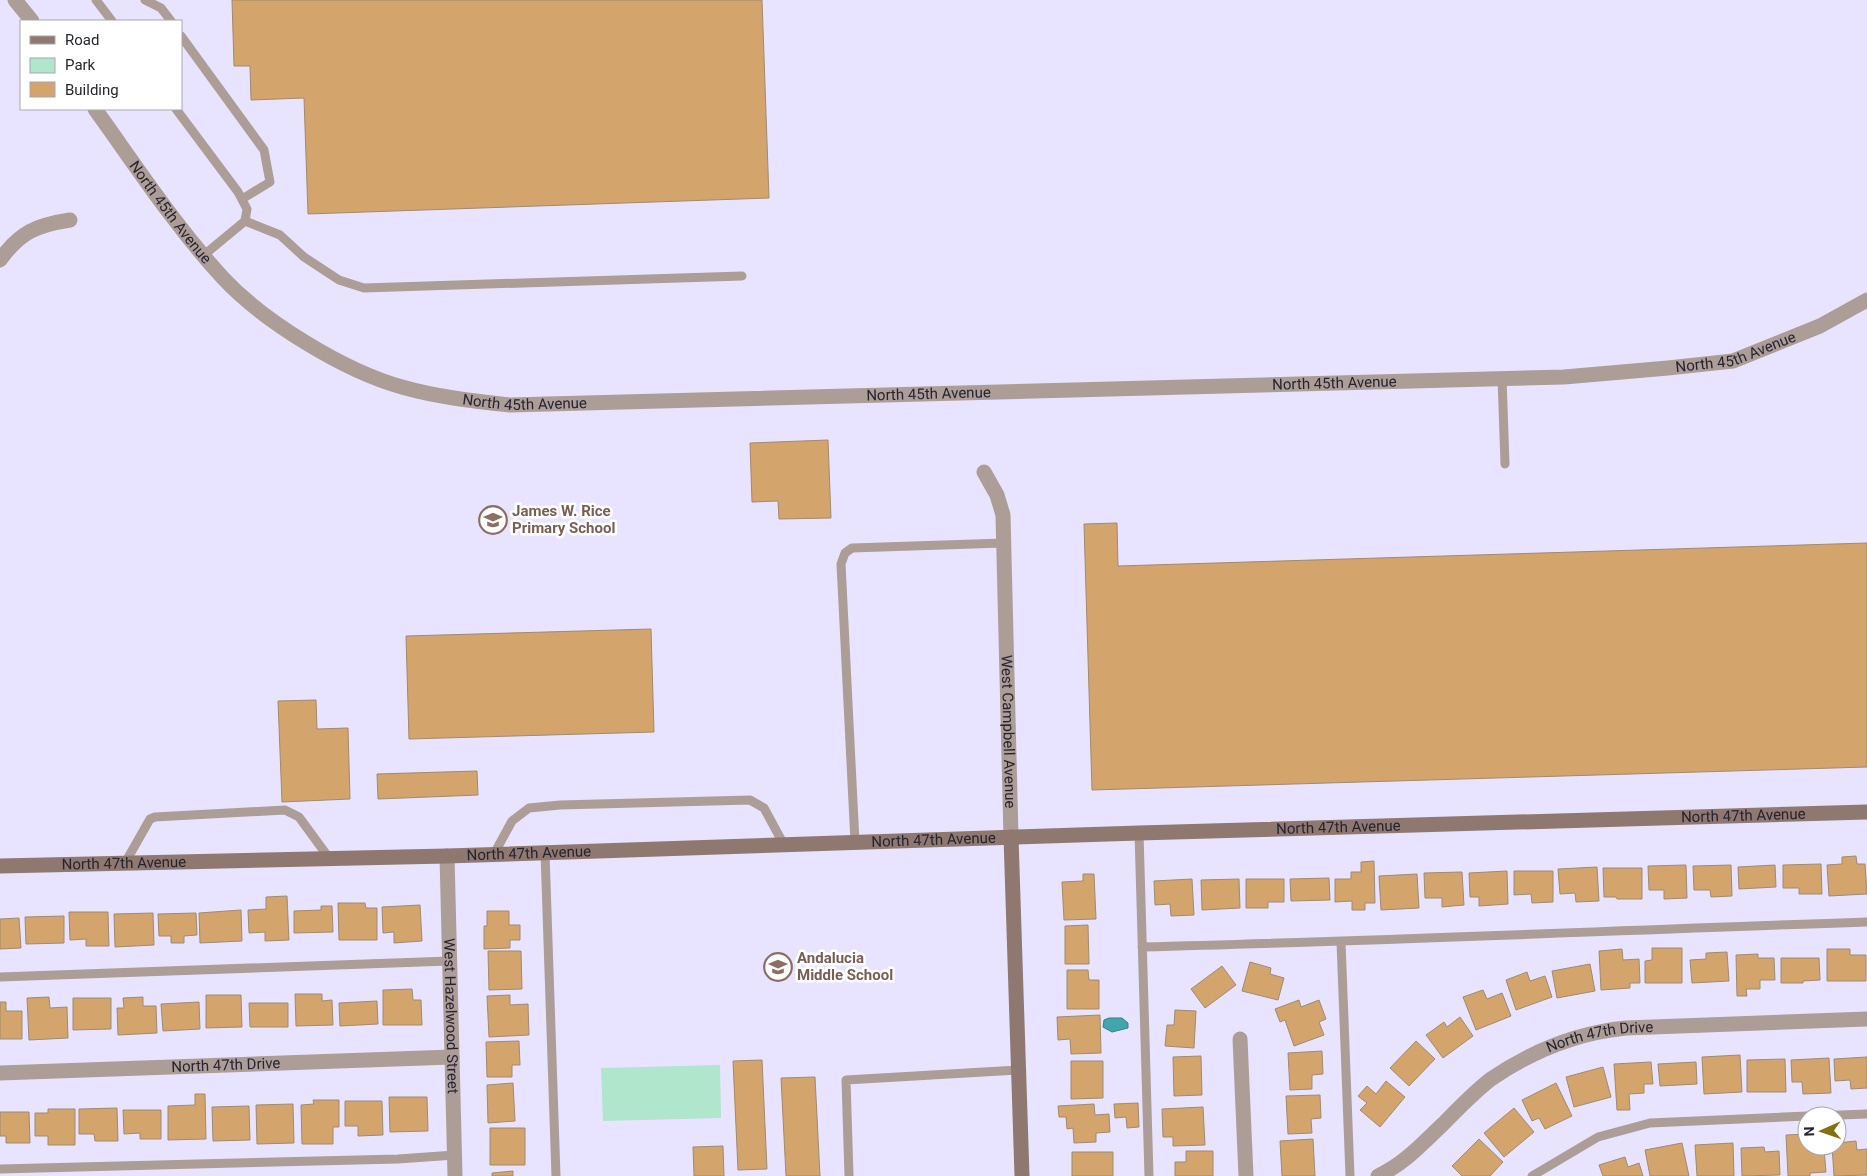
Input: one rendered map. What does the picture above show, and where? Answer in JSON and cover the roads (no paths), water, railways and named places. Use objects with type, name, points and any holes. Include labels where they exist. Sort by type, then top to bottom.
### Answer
[{"type":"street","points":[[19,1],[31,20]]},
{"type":"street","name":"North 45th Avenue","points":[[96,110],[172,215],[223,278],[273,322],[348,366],[400,386],[453,399],[510,405],[1564,377],[1733,361],[1820,326],[1867,300]]},
{"type":"street","points":[[0,260],[22,237],[34,228],[70,220]]},
{"type":"street","name":"West Campbell Avenue","points":[[984,472],[998,494],[1003,515],[1022,1176]]},
{"type":"street","name":"North 47th Avenue","points":[[0,866],[447,856],[1139,833],[1867,812]]},
{"type":"street","name":"West Hazelwood Street","points":[[447,856],[455,1176]]},
{"type":"street","name":"North 47th Drive","points":[[1378,1176],[1389,1171],[1414,1153],[1490,1080],[1518,1062],[1554,1044],[1597,1031],[1626,1028],[1867,1019]]},
{"type":"street","points":[[1240,1039],[1246,1176]]},
{"type":"street","name":"North 47th Drive","points":[[0,1073],[452,1057]]},
{"type":"lane","points":[[96,0],[111,20]]},
{"type":"lane","points":[[145,0],[161,8],[170,20]]},
{"type":"lane","points":[[182,37],[264,150],[270,182],[242,199]]},
{"type":"lane","points":[[177,110],[242,199],[247,209],[245,221],[204,255]]},
{"type":"lane","points":[[245,221],[280,235],[304,257],[339,280],[364,288],[742,276]]},
{"type":"lane","points":[[1502,378],[1505,464]]},
{"type":"lane","points":[[855,842],[841,564],[845,553],[852,548],[1004,543]]},
{"type":"lane","points":[[494,854],[512,821],[528,808],[560,805],[750,800],[764,808],[784,845]]},
{"type":"lane","points":[[125,863],[150,819],[155,816],[285,810],[299,817],[329,858]]},
{"type":"lane","points":[[1139,833],[1149,1176]]},
{"type":"lane","points":[[545,853],[556,1176]]},
{"type":"lane","points":[[1142,947],[1341,942],[1545,932],[1867,922]]},
{"type":"lane","points":[[1341,942],[1350,1176]]},
{"type":"lane","points":[[0,977],[450,961]]},
{"type":"lane","points":[[849,1176],[846,1080],[1018,1070]]},
{"type":"lane","points":[[1847,1115],[1867,1114]]},
{"type":"lane","points":[[1532,1176],[1598,1137],[1650,1123],[1797,1116]]},
{"type":"lane","points":[[0,1169],[398,1159],[455,1155]]},
{"type":"place","name":"James W. Rice Primary School","points":[[493,520]]},
{"type":"place","name":"Andalucia Middle School","points":[[778,967]]}]
